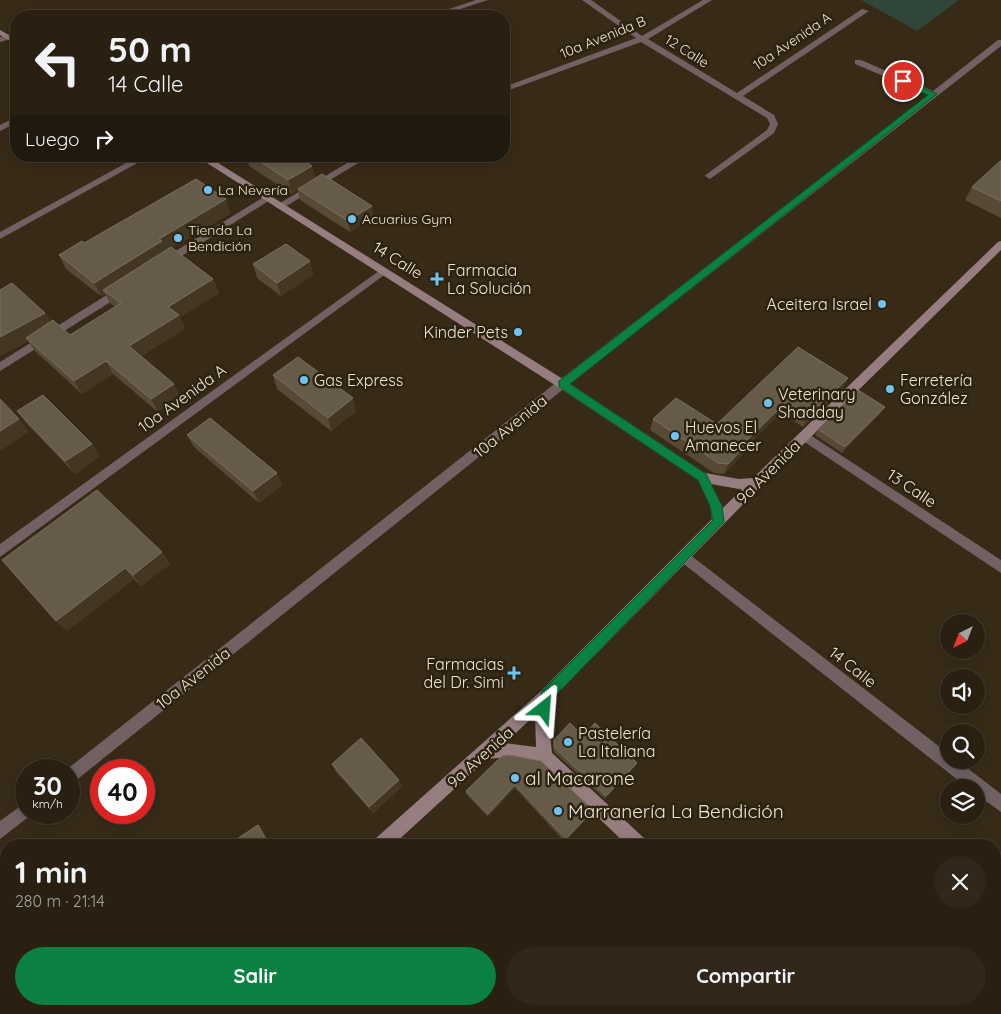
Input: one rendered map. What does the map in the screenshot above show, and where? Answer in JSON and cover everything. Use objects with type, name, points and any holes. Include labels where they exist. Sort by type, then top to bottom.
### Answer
[{"type":"street","points":[[452,10],[484,0]]},
{"type":"street","name":"12 Calle","points":[[586,0],[642,39],[770,117],[774,124],[772,131],[710,176]]},
{"type":"street","name":"10a Avenida B","points":[[510,88],[642,39],[708,0]]},
{"type":"street","name":"10a Avenida A","points":[[736,97],[865,11]]},
{"type":"street","points":[[0,32],[4,39]]},
{"type":"street","name":"10a Avenida","points":[[80,767],[562,384],[1001,42]]},
{"type":"street","points":[[858,62],[933,94]]},
{"type":"street","points":[[0,236],[135,162]]},
{"type":"street","name":"14 Calle","points":[[210,162],[562,384],[702,477],[739,484],[756,483]]},
{"type":"street","points":[[280,206],[356,162]]},
{"type":"street","points":[[158,267],[267,198]]},
{"type":"street","name":"9a Avenida","points":[[388,839],[487,752],[546,696],[756,483],[1001,244]]},
{"type":"street","name":"10a Avenida A","points":[[0,551],[383,271]]},
{"type":"street","points":[[0,367],[133,282]]},
{"type":"street","name":"13 Calle","points":[[804,436],[1001,567]]},
{"type":"street","points":[[702,477],[716,506],[719,522]]},
{"type":"street","name":"14 Calle","points":[[685,557],[1001,804]]},
{"type":"street","points":[[545,757],[540,722],[546,696]]},
{"type":"street","points":[[487,752],[506,748],[526,750],[545,757],[633,839]]},
{"type":"street","points":[[0,831],[15,819]]},
{"type":"green space","points":[[861,0],[959,0],[917,31]]},
{"type":"building","points":[[1001,161],[1001,201],[972,187]]},
{"type":"building","points":[[261,162],[306,162],[312,166],[288,180]]},
{"type":"building","points":[[322,174],[372,206],[348,221],[298,189]]},
{"type":"building","points":[[196,179],[226,199],[159,239],[162,241],[94,283],[59,255],[82,241],[84,243]]},
{"type":"building","points":[[286,244],[310,261],[277,283],[253,264]]},
{"type":"building","points":[[171,247],[213,279],[168,307],[179,315],[129,346],[174,384],[151,399],[106,361],[74,381],[26,338],[53,320],[70,335],[121,303],[103,290]]},
{"type":"building","points":[[12,283],[45,313],[0,337],[0,290]]},
{"type":"building","points":[[798,347],[848,378],[808,417],[786,402],[745,442],[747,444],[728,464],[718,463],[653,419],[676,398],[717,424]]},
{"type":"building","points":[[298,357],[353,398],[328,418],[273,375]]},
{"type":"building","points":[[858,390],[885,407],[845,447],[818,429]]},
{"type":"building","points":[[43,395],[92,444],[65,461],[17,411]]},
{"type":"building","points":[[0,399],[19,419],[0,431]]},
{"type":"building","points":[[210,418],[277,473],[253,491],[187,435]]},
{"type":"building","points":[[97,490],[162,552],[133,575],[125,568],[56,621],[2,560]]},
{"type":"building","points":[[570,723],[583,736],[595,723],[637,763],[606,796],[555,748],[554,740]]},
{"type":"building","points":[[361,738],[399,780],[369,807],[332,764]]},
{"type":"building","points":[[509,755],[541,761],[593,810],[566,839],[515,785],[488,814],[466,791],[502,756]]},
{"type":"building","points":[[258,825],[266,839],[237,839]]},
{"type":"place","name":"La Nevería","points":[[208,190]]},
{"type":"place","name":"Acuarius Gym","points":[[352,219]]},
{"type":"place","name":"Tienda La Bendición","points":[[178,238]]},
{"type":"place","name":"Farmacia La Solución","points":[[437,279]]},
{"type":"place","name":"Aceitera Israel","points":[[882,304]]},
{"type":"place","name":"Kinder Pets","points":[[518,332]]},
{"type":"place","name":"Gas Express","points":[[304,380]]},
{"type":"place","name":"Ferretería González","points":[[890,389]]},
{"type":"place","name":"Veterinary Shadday","points":[[768,403]]},
{"type":"place","name":"Huevos El Amanecer","points":[[675,436]]},
{"type":"place","name":"Farmacias del Dr. Simi","points":[[514,673]]},
{"type":"place","name":"Pastelería La Italiana","points":[[568,742]]},
{"type":"place","name":"al Macarone","points":[[515,778]]},
{"type":"place","name":"Marranería La Bendición","points":[[558,811]]},
{"type":"route","points":[[544,709],[546,696],[719,522],[716,506],[702,477],[562,384],[933,94],[903,81]]}]
